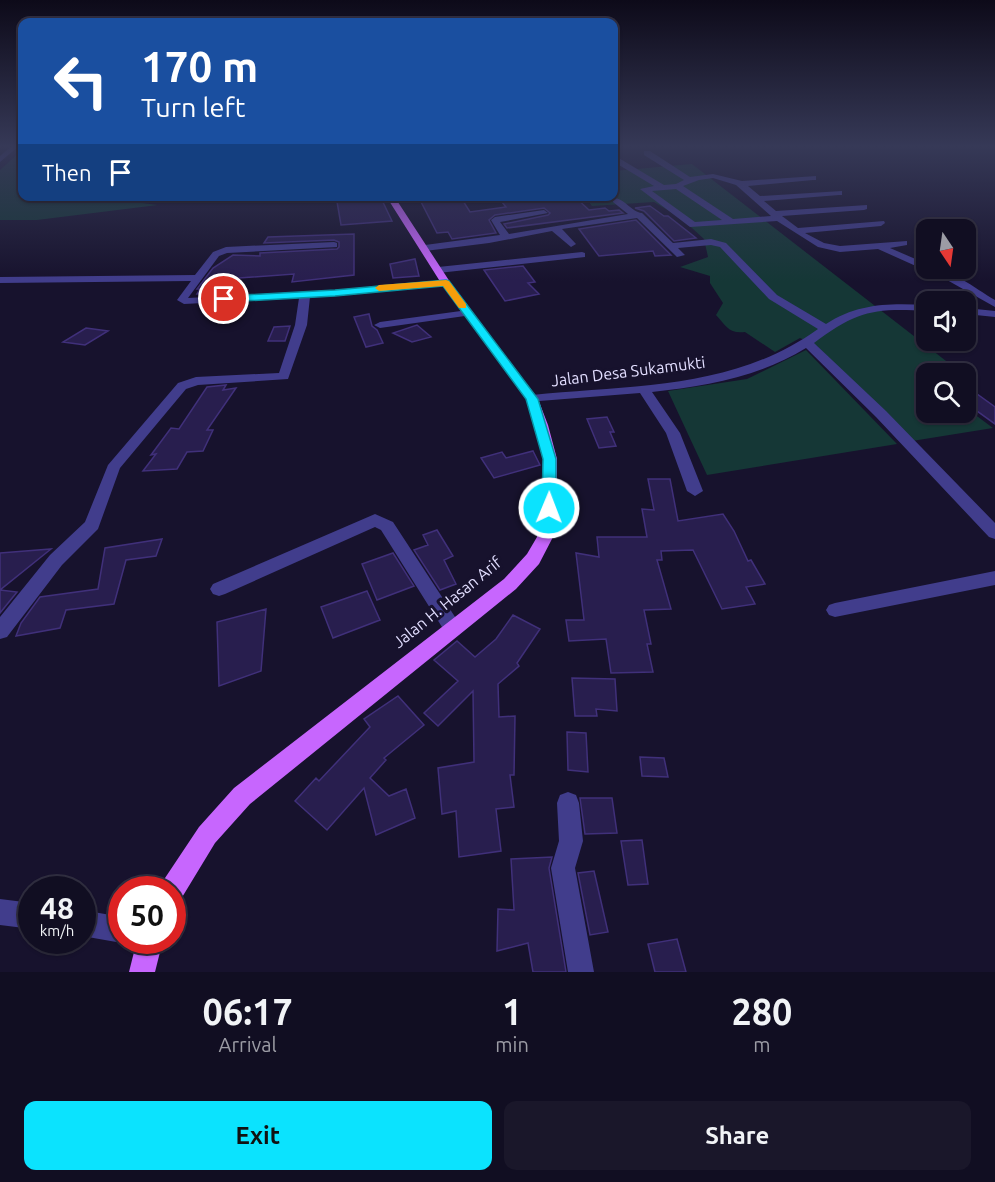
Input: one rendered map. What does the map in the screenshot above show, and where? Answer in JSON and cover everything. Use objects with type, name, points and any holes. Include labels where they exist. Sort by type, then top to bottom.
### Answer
[{"type":"main road","name":"Jalan H. Hasan Arif","points":[[181,876],[207,835],[242,796],[510,584],[533,559],[545,537],[549,508],[550,459],[532,399],[442,276],[393,201]]},
{"type":"main road","points":[[142,972],[146,954]]},
{"type":"street","points":[[646,190],[693,225],[864,207]]},
{"type":"street","points":[[684,190],[731,222]]},
{"type":"street","points":[[748,190],[776,216],[820,245],[832,248],[904,243]]},
{"type":"street","points":[[757,199],[839,193]]},
{"type":"street","points":[[617,201],[635,215]]},
{"type":"street","points":[[506,237],[495,220],[544,213]]},
{"type":"street","points":[[425,249],[635,215],[643,217],[680,255]]},
{"type":"street","points":[[798,231],[881,223]]},
{"type":"street","points":[[549,228],[557,229],[571,244]]},
{"type":"street","points":[[671,246],[711,242],[723,245],[744,270],[773,297],[827,329]]},
{"type":"street","points":[[334,245],[226,250],[216,254],[182,301],[305,295],[582,255]]},
{"type":"street","points":[[877,246],[916,263]]},
{"type":"street","points":[[0,280],[197,279]]},
{"type":"street","points":[[953,279],[995,304]]},
{"type":"street","points":[[0,631],[56,560],[92,525],[117,462],[182,386],[196,381],[284,376],[301,325],[305,295]]},
{"type":"street","name":"Jalan Desa Sukamukti","points":[[532,399],[644,389],[738,373],[769,362],[863,310],[885,306],[916,307]]},
{"type":"street","points":[[976,312],[995,314]]},
{"type":"street","points":[[380,325],[468,313]]},
{"type":"street","points":[[806,342],[881,414],[995,534]]},
{"type":"street","points":[[644,389],[673,433],[695,490]]},
{"type":"street","points":[[219,589],[375,520],[387,526],[453,629]]},
{"type":"street","points":[[835,610],[995,578]]},
{"type":"street","points":[[568,802],[571,841],[563,868],[581,972]]},
{"type":"street","points":[[0,912],[18,914]]},
{"type":"green space","points":[[0,190],[18,190],[18,201],[125,201],[158,205],[37,220],[0,220]]},
{"type":"green space","points":[[618,190],[726,190],[916,338],[916,351],[933,351],[949,363],[916,363],[916,423],[976,423],[976,415],[993,428],[912,441],[817,346],[800,338],[775,352],[745,332],[735,332],[725,326],[716,315],[723,303],[710,283],[710,276],[680,267],[708,257],[704,239],[681,218],[654,202],[592,206],[588,201],[618,201]]},
{"type":"green space","points":[[806,350],[897,444],[707,475],[668,391],[747,379]]},
{"type":"building","points":[[337,201],[382,201],[392,221],[341,225]]},
{"type":"building","points":[[421,201],[463,201],[470,212],[506,207],[502,202],[509,201],[579,201],[589,210],[605,208],[609,211],[619,210],[623,213],[507,228],[504,224],[548,215],[550,213],[544,208],[495,215],[489,220],[496,233],[452,239],[448,232],[437,233]]},
{"type":"building","points":[[650,206],[664,216],[668,216],[696,238],[674,241],[644,211],[635,208]]},
{"type":"building","points":[[636,220],[671,255],[655,256],[653,251],[599,256],[579,229]]},
{"type":"building","points":[[354,234],[354,275],[292,282],[294,274],[239,278],[231,292],[197,294],[200,289],[197,289],[213,268],[233,255],[260,256],[260,253],[337,249],[339,247],[339,242],[334,240],[264,243],[268,237]]},
{"type":"building","points":[[415,259],[419,276],[393,278],[390,264]]},
{"type":"building","points":[[523,266],[535,282],[528,283],[539,294],[505,301],[484,270]]},
{"type":"building","points":[[369,314],[372,326],[377,330],[383,343],[366,347],[354,317]]},
{"type":"building","points":[[417,325],[431,337],[412,342],[393,333]]},
{"type":"building","points":[[290,326],[285,341],[268,341],[274,327]]},
{"type":"building","points":[[86,328],[108,331],[85,345],[63,342]]},
{"type":"building","points":[[226,385],[223,390],[236,388],[207,430],[213,430],[203,451],[187,452],[177,469],[143,471],[156,454],[151,455],[171,428],[179,429],[207,387]]},
{"type":"building","points":[[976,393],[995,407],[995,424],[976,410]]},
{"type":"building","points":[[607,417],[614,432],[610,432],[616,446],[599,448],[587,419]]},
{"type":"building","points":[[533,451],[540,465],[494,478],[481,458],[502,452],[506,458]]},
{"type":"building","points":[[648,479],[670,479],[678,521],[723,514],[748,561],[751,560],[765,584],[746,587],[755,604],[722,609],[693,550],[661,551],[662,560],[657,560],[671,609],[644,610],[651,644],[647,644],[653,672],[611,673],[606,639],[569,641],[566,620],[584,620],[576,553],[599,557],[597,537],[647,537],[642,509],[654,510]]},
{"type":"building","points":[[437,530],[453,556],[444,560],[456,584],[440,590],[414,550],[428,545],[423,535]]},
{"type":"building","points":[[162,539],[156,556],[126,560],[114,604],[66,610],[60,628],[16,636],[21,623],[40,597],[98,589],[105,548]]},
{"type":"building","points":[[51,549],[0,590],[0,553]]},
{"type":"building","points":[[393,553],[414,586],[377,600],[362,564]]},
{"type":"building","points":[[0,590],[17,592],[0,613]]},
{"type":"building","points":[[367,591],[380,620],[333,638],[321,607]]},
{"type":"building","points":[[266,609],[261,671],[219,686],[217,622]]},
{"type":"building","points":[[513,615],[540,629],[517,663],[519,666],[498,684],[499,717],[515,716],[514,775],[510,775],[514,807],[496,809],[501,851],[459,857],[456,811],[442,814],[438,768],[474,762],[473,691],[438,726],[424,713],[458,681],[434,660],[457,641],[475,657],[496,639]]},
{"type":"building","points":[[572,678],[615,679],[617,711],[596,709],[597,716],[575,716]]},
{"type":"building","points":[[398,696],[424,725],[384,758],[386,760],[370,778],[389,796],[406,789],[415,818],[376,835],[364,788],[327,830],[295,801],[316,778],[319,781],[370,727],[364,719]]},
{"type":"building","points":[[567,732],[586,733],[588,772],[568,770]]},
{"type":"building","points":[[640,757],[664,758],[668,777],[642,776]]},
{"type":"building","points":[[580,798],[612,798],[617,833],[585,834]]},
{"type":"building","points":[[642,840],[648,884],[628,885],[621,841]]},
{"type":"building","points":[[552,857],[549,868],[566,972],[533,972],[528,943],[497,951],[498,909],[514,910],[511,859]]},
{"type":"building","points":[[594,871],[608,932],[590,935],[578,873]]},
{"type":"building","points":[[677,939],[686,972],[655,972],[648,944]]},
{"type":"slow traffic","points":[[379,288],[446,283],[463,306]]},
{"type":"route","points":[[224,299],[335,293],[446,283],[532,399],[550,459],[549,508]]}]
